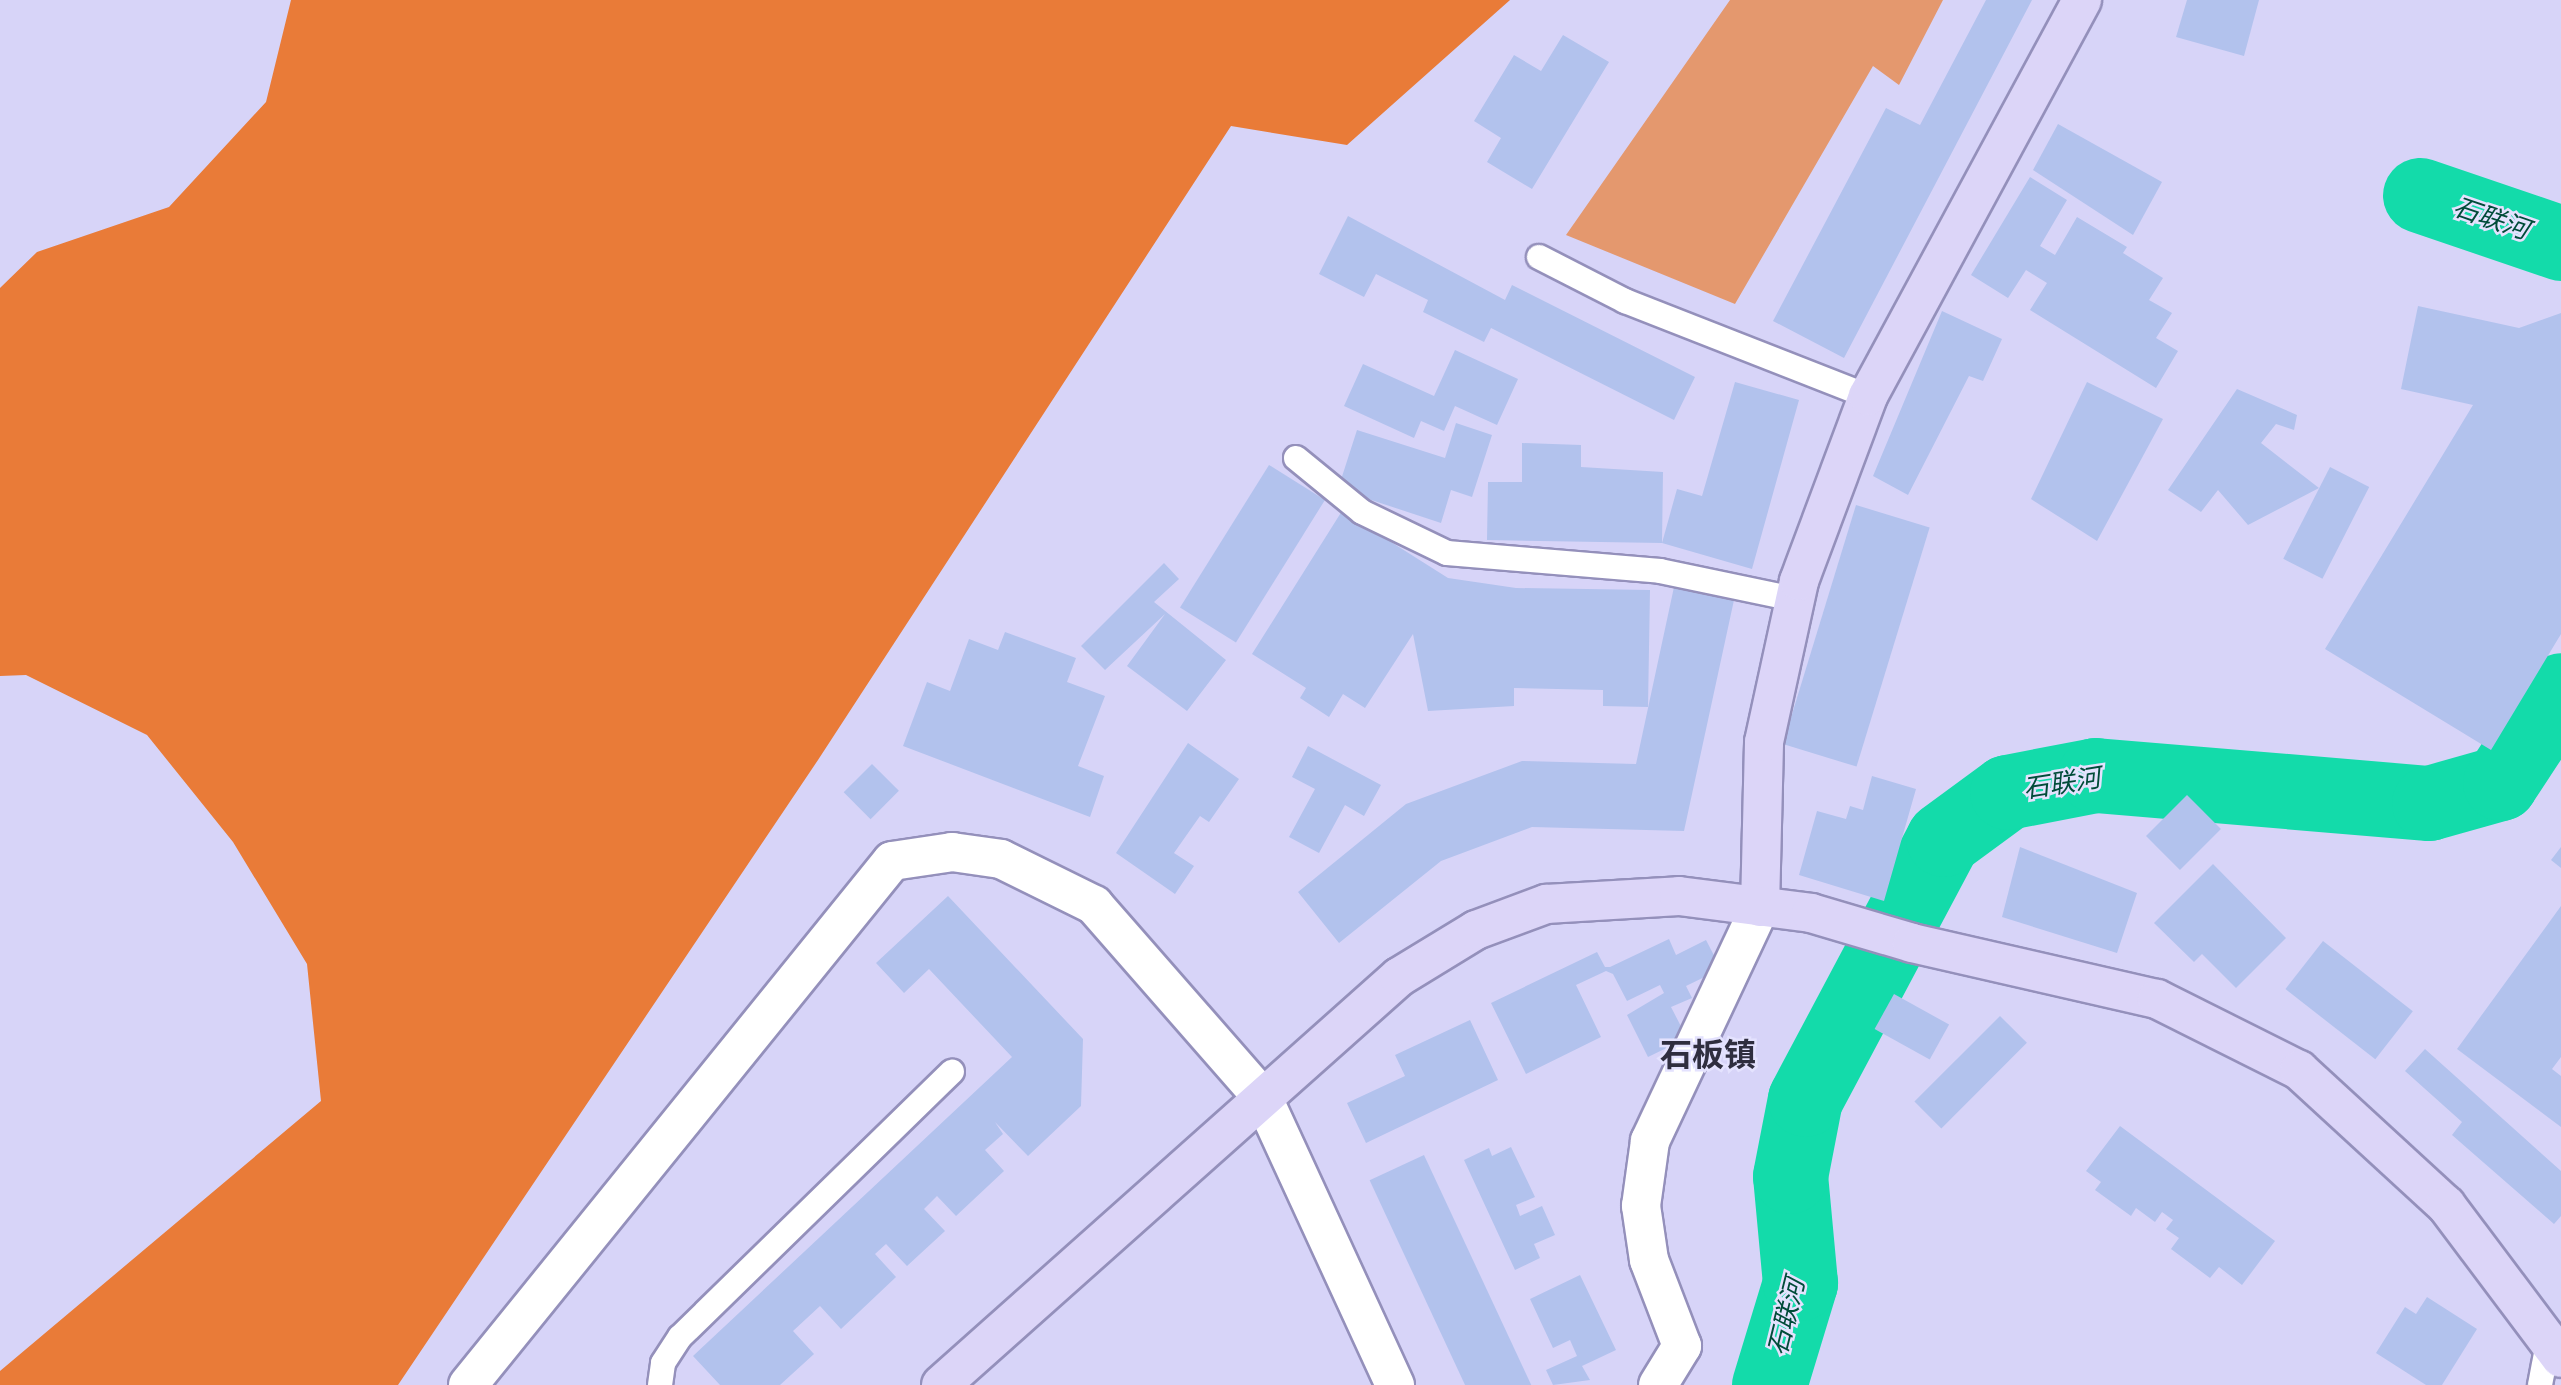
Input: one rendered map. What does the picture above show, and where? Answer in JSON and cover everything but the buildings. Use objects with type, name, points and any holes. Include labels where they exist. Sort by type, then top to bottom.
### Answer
[{"type":"street","points":[[1658,1385],[1682,1346],[1649,1260],[1641,1206],[1650,1141],[1760,907],[1764,742],[1794,599],[1868,396],[2082,0]]},
{"type":"street","points":[[468,1385],[892,861],[952,852],[1001,859],[1094,905],[1263,1098],[1395,1385]]},
{"type":"street","points":[[941,1385],[1399,977],[1476,930],[1546,904],[1679,896],[1811,913],[1912,943],[2157,999],[2299,1070],[2446,1205],[2555,1348]]},
{"type":"lane","points":[[1539,257],[1625,301],[1868,396]]},
{"type":"lane","points":[[1296,457],[1362,512],[1447,553],[1660,571],[1794,599]]},
{"type":"lane","points":[[660,1385],[663,1363],[680,1337],[952,1072]]},
{"type":"lane","points":[[2540,1385],[2555,1348]]},
{"type":"shaded area","points":[[291,0],[1510,0],[1347,145],[1231,126],[818,760],[398,1385],[0,1385],[0,1371],[321,1101],[307,964],[233,842],[147,735],[26,675],[0,676],[0,288],[37,252],[169,207],[266,102]]},
{"type":"shaded area","points":[[1730,0],[1943,0],[1899,85],[1873,66],[1735,304],[1566,235]]},
{"type":"waterway","name":"石联河","points":[[2420,195],[2561,243]]},
{"type":"waterway","name":"石联河","points":[[1769,1385],[1800,1283],[1790,1176],[1805,1099],[1943,839],[2007,792],[2095,775],[2429,803],[2500,783],[2561,690]]},
{"type":"district","name":"石板镇","points":[[1708,1056]]}]
